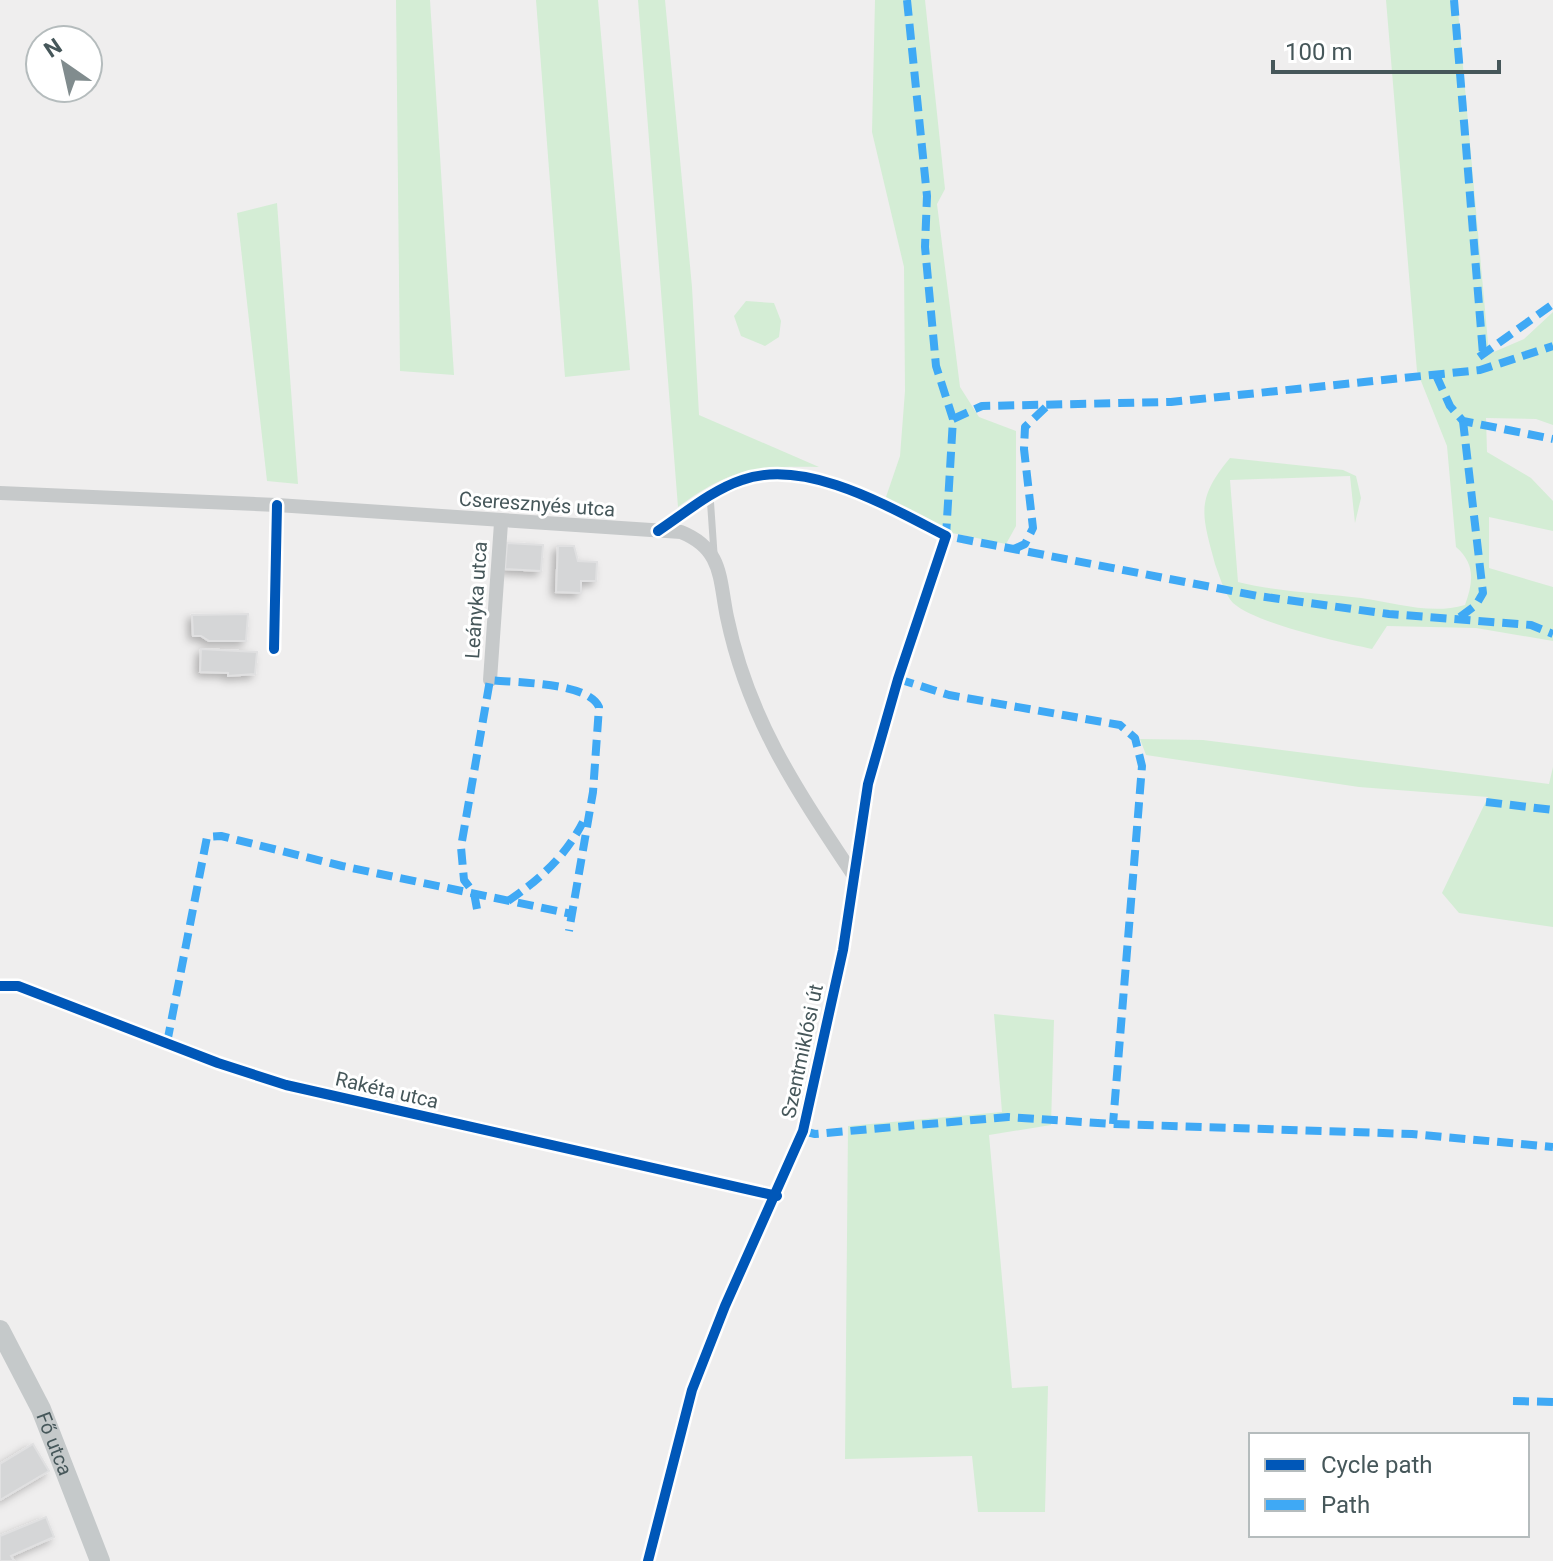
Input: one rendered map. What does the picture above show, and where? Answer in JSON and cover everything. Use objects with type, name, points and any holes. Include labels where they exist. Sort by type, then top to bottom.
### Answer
[{"type":"main road","name":"Fő utca","points":[[0,1330],[41,1409],[100,1561]]},
{"type":"street","name":"Szentmiklósi út","points":[[648,1561],[692,1390],[725,1306],[777,1196],[803,1131],[843,950],[852,873],[868,784],[898,679],[946,536],[875,499],[812,480],[756,476],[710,495]]},
{"type":"street","name":"Cseresznyés utca","points":[[0,493],[277,505],[501,523],[681,532],[698,539],[714,559]]},
{"type":"street","points":[[658,531],[710,495]]},
{"type":"street","points":[[274,649],[277,505]]},
{"type":"street","name":"Leányka utca","points":[[490,680],[501,523]]},
{"type":"street","points":[[714,559],[751,698],[804,805],[852,873]]},
{"type":"street","name":"Rakéta utca","points":[[0,986],[18,986],[286,1085],[777,1196]]},
{"type":"lane","points":[[710,495],[714,559]]},
{"type":"green space","points":[[396,0],[430,0],[454,375],[400,371]]},
{"type":"green space","points":[[536,0],[598,0],[630,370],[565,377]]},
{"type":"green space","points":[[638,0],[665,0],[692,287],[699,415],[819,467],[777,467],[744,472],[713,484],[678,507]]},
{"type":"green space","points":[[875,0],[925,0],[945,189],[937,204],[960,387],[979,417],[1016,431],[1016,526],[1006,544],[952,533],[886,497],[900,456],[905,391],[904,267],[872,132]]},
{"type":"green space","points":[[1386,0],[1457,0],[1489,354],[1524,339],[1553,312],[1553,425],[1536,419],[1486,418],[1487,452],[1531,478],[1553,501],[1553,531],[1489,517],[1489,568],[1553,587],[1553,641],[1476,628],[1387,626],[1372,649],[1299,631],[1260,618],[1233,603],[1222,585],[1210,547],[1204,508],[1206,497],[1230,458],[1343,470],[1356,476],[1361,498],[1355,523],[1350,476],[1230,480],[1238,582],[1439,609],[1465,605],[1468,597],[1471,574],[1467,560],[1456,547],[1447,446],[1417,371]]},
{"type":"green space","points":[[277,203],[298,484],[267,481],[237,213]]},
{"type":"green space","points":[[746,301],[774,303],[781,321],[779,337],[765,346],[741,336],[734,316]]},
{"type":"green space","points":[[1140,739],[1203,740],[1549,784],[1553,767],[1553,927],[1459,913],[1442,893],[1488,797],[1359,787],[1146,755]]},
{"type":"green space","points":[[994,1014],[1054,1020],[1051,1125],[989,1135],[1012,1388],[1048,1386],[1045,1512],[978,1512],[972,1456],[845,1459],[848,1126],[1002,1112]]},
{"type":"building","points":[[507,543],[543,545],[541,571],[505,569]]},
{"type":"building","points":[[558,546],[574,546],[578,561],[597,562],[596,581],[581,581],[581,593],[556,592]]},
{"type":"building","points":[[248,614],[246,641],[209,641],[193,636],[192,615]]},
{"type":"building","points":[[201,649],[257,652],[255,674],[228,676],[228,673],[200,672]]},
{"type":"building","points":[[33,1444],[49,1471],[0,1500],[0,1464]]},
{"type":"building","points":[[46,1517],[54,1537],[11,1556],[14,1561],[0,1561],[0,1536]]},
{"type":"marked path","points":[[907,0],[927,196],[925,247],[936,366],[953,419],[946,536],[1258,596],[1389,614],[1531,625],[1553,634]]},
{"type":"marked path","points":[[1454,0],[1483,354]]},
{"type":"marked path","points":[[1479,357],[1553,304]]},
{"type":"marked path","points":[[953,419],[982,406],[1171,402],[1480,370],[1553,346]]},
{"type":"marked path","points":[[1436,375],[1450,406],[1463,421],[1553,439]]},
{"type":"marked path","points":[[1014,549],[1025,544],[1033,528],[1024,449],[1025,427],[1048,405]]},
{"type":"marked path","points":[[1460,617],[1476,605],[1483,593],[1463,421]]},
{"type":"marked path","points":[[898,679],[949,695],[1120,725],[1135,738],[1142,766],[1113,1124]]},
{"type":"marked path","points":[[477,909],[474,893],[464,880],[461,847],[490,680],[567,688],[592,699],[599,707],[593,792],[569,931]]},
{"type":"marked path","points":[[1486,802],[1553,810]]},
{"type":"marked path","points":[[508,901],[551,866],[583,822]]},
{"type":"marked path","points":[[167,1043],[207,837],[221,836],[342,866],[572,914]]},
{"type":"marked path","points":[[803,1131],[815,1134],[1008,1117],[1113,1124],[1412,1134],[1553,1147]]},
{"type":"marked path","points":[[1513,1401],[1553,1402]]},
{"type":"cycle path","points":[[648,1561],[692,1390],[725,1306],[803,1131],[843,950],[868,784],[898,679],[946,536],[847,489],[793,475],[767,475],[731,484],[658,531]]},
{"type":"cycle path","points":[[274,649],[277,505]]},
{"type":"cycle path","points":[[0,986],[18,986],[218,1063],[286,1085],[777,1196]]}]
